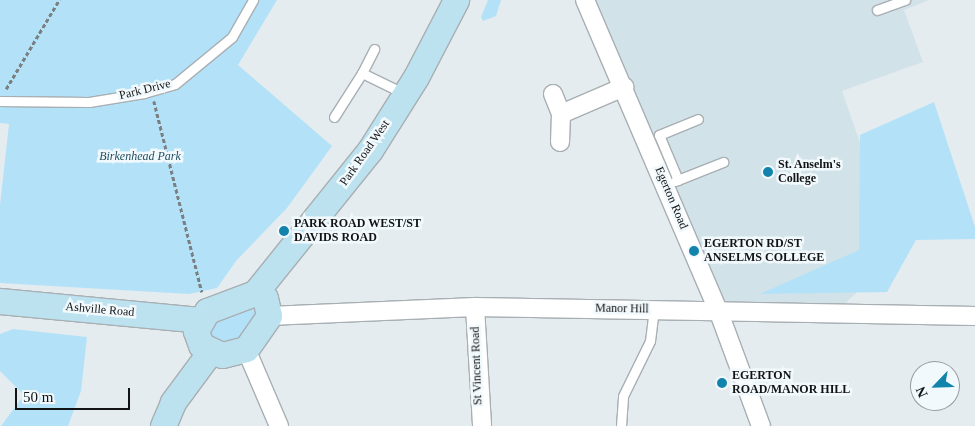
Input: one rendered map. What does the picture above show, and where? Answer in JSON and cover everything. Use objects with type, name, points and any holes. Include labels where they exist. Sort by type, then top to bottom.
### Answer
[{"type":"street","name":"Park Road West","points":[[254,293],[370,150],[405,94],[456,0]]},
{"type":"street","name":"Egerton Road","points":[[585,0],[624,87],[672,182],[760,426]]},
{"type":"street","points":[[561,114],[624,87]]},
{"type":"street","points":[[553,94],[561,114],[560,142]]},
{"type":"street","points":[[254,293],[265,298],[269,316],[246,349],[233,354],[210,352],[201,345],[196,331],[203,315],[254,293]]},
{"type":"street","name":"Ashville Road","points":[[0,301],[203,315]]},
{"type":"street","name":"Manor Hill","points":[[269,316],[475,307],[975,316]]},
{"type":"street","name":"St Vincent Road","points":[[475,307],[482,426]]},
{"type":"street","points":[[246,349],[279,426]]},
{"type":"street","points":[[163,426],[173,402],[210,352]]},
{"type":"lane","name":"Park Drive","points":[[0,101],[89,102],[151,91],[175,84],[232,37],[252,0]]},
{"type":"lane","points":[[877,10],[905,0]]},
{"type":"lane","points":[[334,116],[362,73],[374,49]]},
{"type":"lane","points":[[362,73],[405,94]]},
{"type":"lane","points":[[698,119],[659,135],[672,182],[723,162]]},
{"type":"lane","points":[[621,426],[623,396],[650,341],[654,309]]},
{"type":"path","points":[[5,92],[58,0]]},
{"type":"path","points":[[151,91],[203,315]]},
{"type":"shaded area","name":"St. Anselm's College","points":[[595,0],[929,0],[904,10],[923,62],[842,91],[899,254],[842,306],[720,307]]},
{"type":"green space","name":"Birkenhead Park","points":[[0,0],[277,0],[238,65],[332,146],[287,208],[236,261],[217,288],[189,294],[0,283],[0,205],[9,124],[0,123]]},
{"type":"green space","points":[[488,0],[501,0],[496,16],[483,21],[481,17]]},
{"type":"green space","points":[[934,102],[975,227],[975,239],[916,240],[887,292],[760,294],[859,250],[860,135]]},
{"type":"green space","points":[[256,305],[257,319],[232,345],[210,340],[207,325],[212,320]]},
{"type":"green space","points":[[13,329],[87,337],[81,391],[68,426],[1,426],[24,395],[0,371],[0,334]]},
{"type":"place","name":"St. Anselm's College","points":[[768,172]]},
{"type":"place","name":"PARK ROAD WEST/ST DAVIDS ROAD","points":[[284,231]]},
{"type":"place","name":"EGERTON RD/ST ANSELMS COLLEGE","points":[[694,251]]},
{"type":"place","name":"EGERTON ROAD/MANOR HILL","points":[[722,383]]}]
